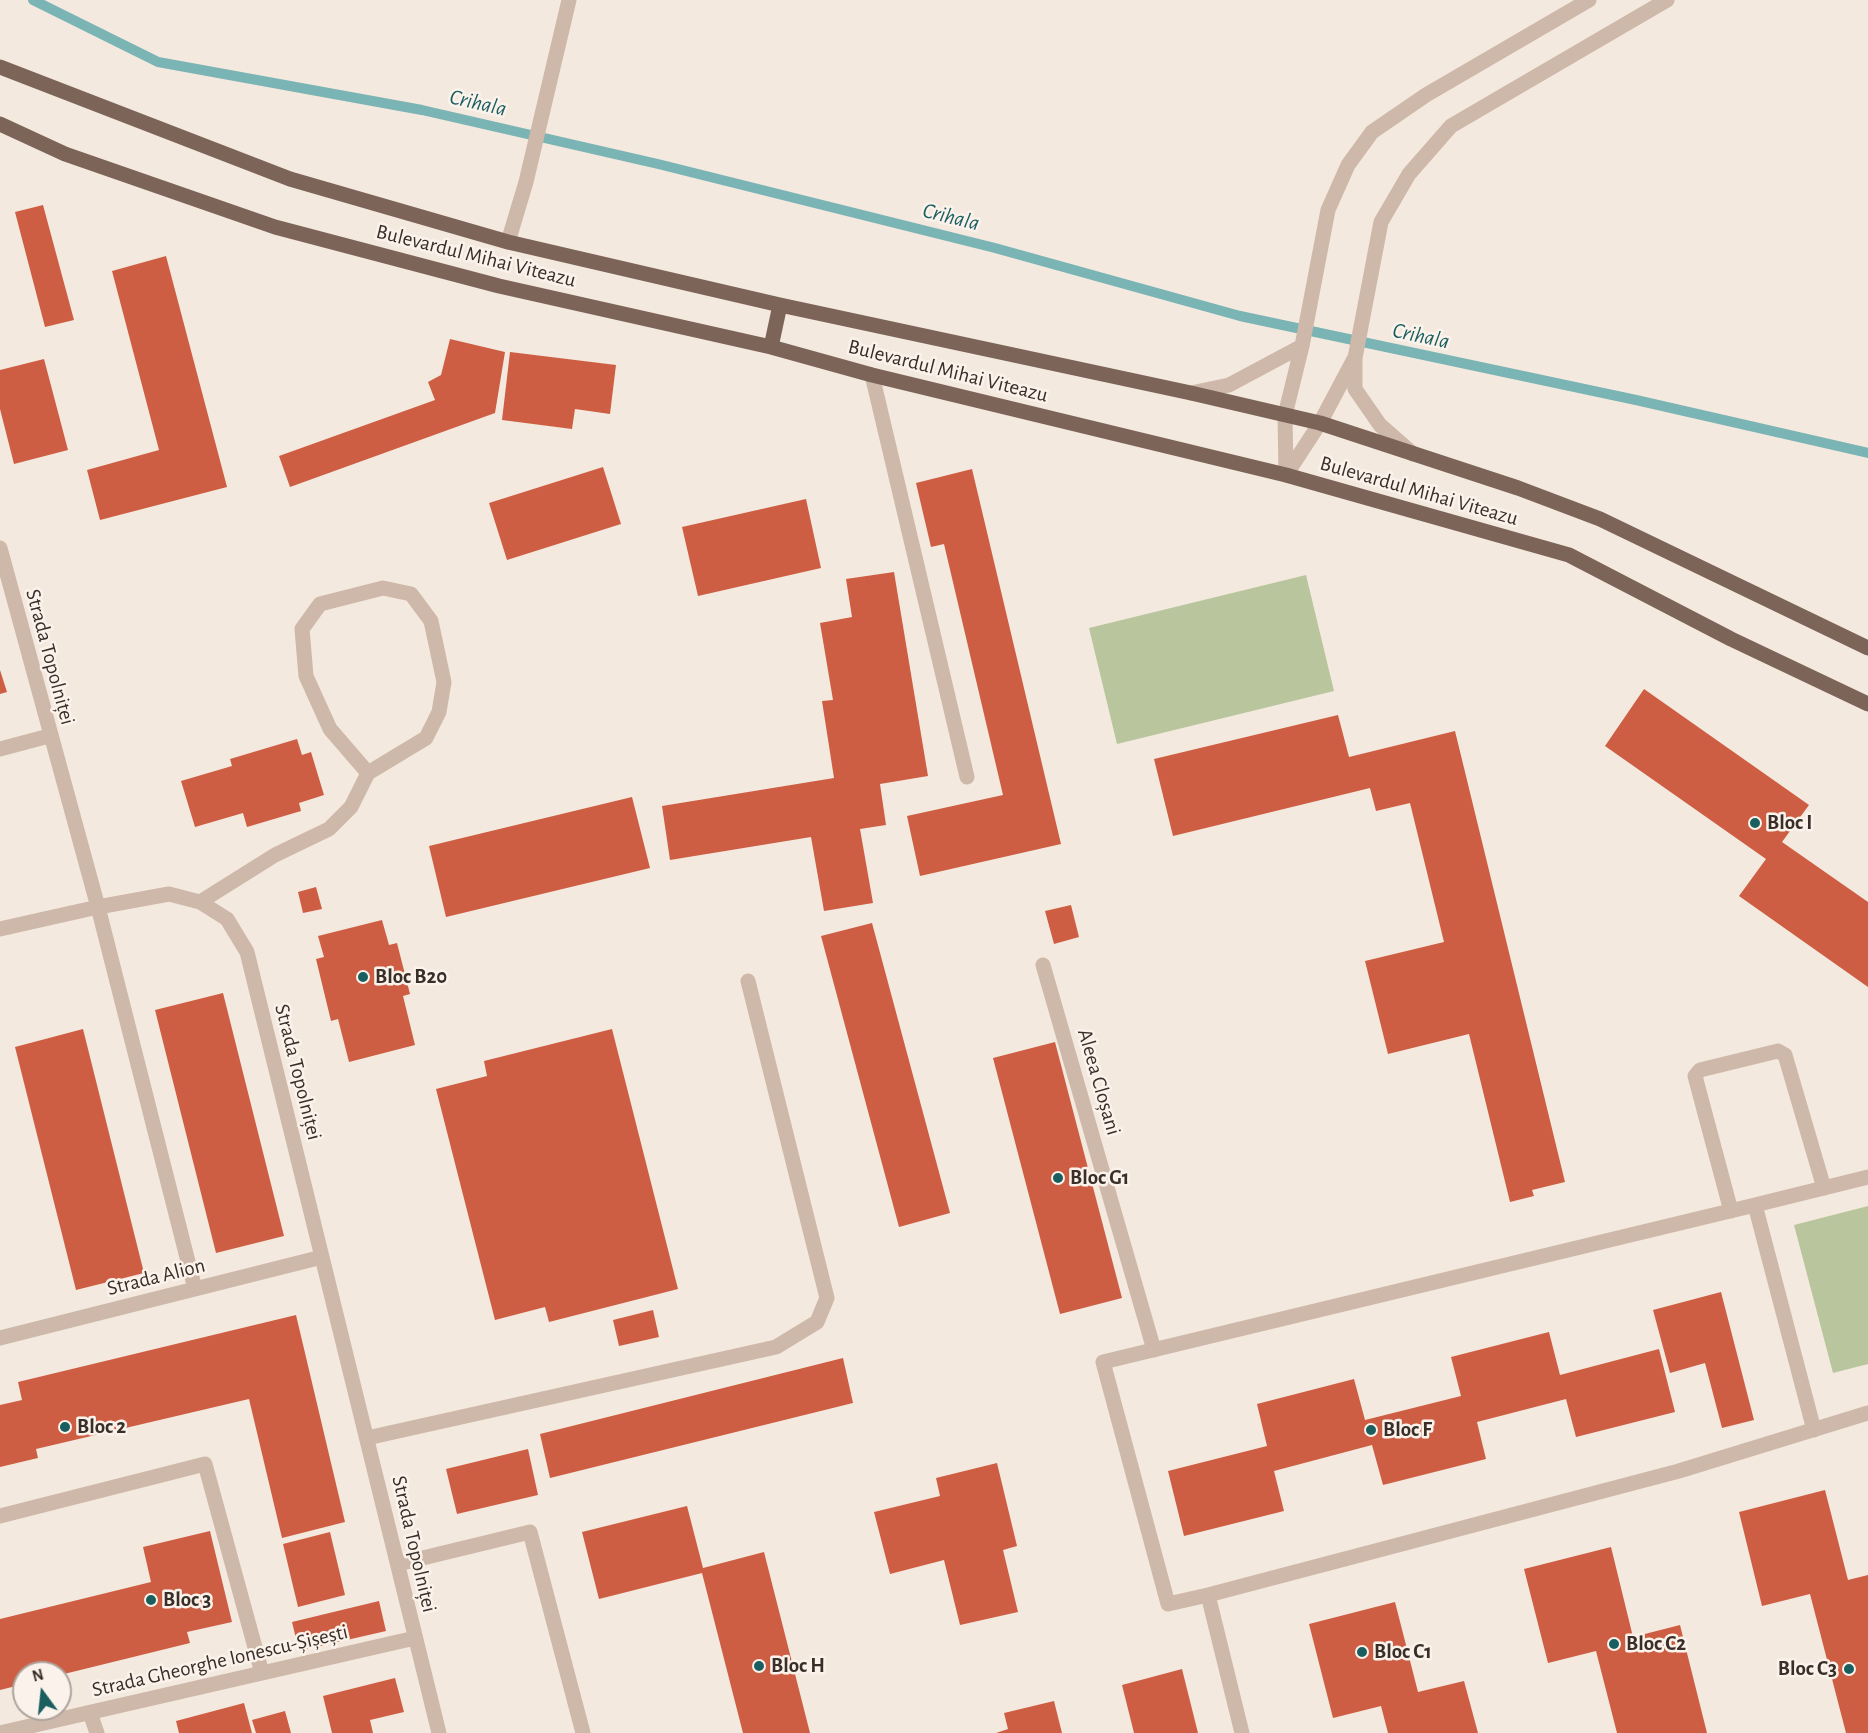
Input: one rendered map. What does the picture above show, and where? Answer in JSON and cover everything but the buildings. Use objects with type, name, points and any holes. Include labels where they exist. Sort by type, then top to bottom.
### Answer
[{"type":"main road","name":"Bulevardul Mihai Viteazu","points":[[0,67],[290,179],[508,242],[780,306],[1191,393],[1320,423],[1600,519],[1868,648]]},
{"type":"main road","name":"Bulevardul Mihai Viteazu","points":[[0,124],[65,154],[275,227],[499,286],[771,347],[872,375],[1286,475],[1569,555],[1731,639],[1868,704]]},
{"type":"main road","points":[[771,347],[780,306]]},
{"type":"street","points":[[1286,475],[1285,415],[1302,346],[1328,210],[1348,165],[1372,132],[1426,95],[1589,0]]},
{"type":"street","points":[[1414,455],[1380,425],[1355,389],[1355,358],[1381,222],[1409,174],[1451,126],[1667,0]]},
{"type":"street","points":[[508,242],[526,182],[568,1]]},
{"type":"street","points":[[1191,393],[1229,385],[1302,346]]},
{"type":"street","points":[[1286,475],[1320,423],[1355,358]]},
{"type":"street","points":[[872,375],[967,777]]},
{"type":"street","name":"Strada Topolniței","points":[[0,548],[49,736],[98,907],[169,894],[200,902],[227,919],[247,952],[439,1733]]},
{"type":"street","points":[[200,902],[275,855],[329,830],[351,807],[368,773],[426,738],[439,712],[444,682],[431,621],[411,594],[383,588],[320,604],[302,629],[306,676],[310,686],[330,729],[368,773]]},
{"type":"street","points":[[0,749],[49,736]]},
{"type":"street","points":[[0,929],[98,907],[195,1289]]},
{"type":"street","name":"Aleea Cloșani","points":[[1043,965],[1154,1350]]},
{"type":"street","points":[[367,1438],[776,1347],[817,1322],[827,1298],[748,981]]},
{"type":"street","points":[[1731,1211],[1695,1076],[1700,1070],[1778,1051],[1785,1055],[1824,1188]]},
{"type":"street","points":[[1868,1177],[1103,1362],[1168,1604],[1679,1471],[1868,1413]]},
{"type":"street","points":[[1755,1205],[1814,1430]]},
{"type":"street","name":"Strada Alion","points":[[0,1338],[322,1257]]},
{"type":"street","points":[[0,1516],[205,1464],[262,1673]]},
{"type":"street","points":[[398,1564],[530,1532],[583,1733]]},
{"type":"street","points":[[1208,1594],[1242,1733]]},
{"type":"street","name":"Strada Gheorghe Ionescu-Șișești","points":[[0,1733],[415,1638]]},
{"type":"street","points":[[90,1713],[97,1733]]},
{"type":"green space","points":[[1306,575],[1334,691],[1117,744],[1089,628]]},
{"type":"green space","points":[[1868,1206],[1868,1364],[1833,1373],[1794,1225]]},
{"type":"waterway","name":"Crihala","points":[[33,0],[158,62],[422,110],[658,164],[995,248],[1240,316],[1636,400],[1868,453]]},
{"type":"place","name":"Bloc I","points":[[1755,823]]},
{"type":"place","name":"Bloc B20","points":[[363,977]]},
{"type":"place","name":"Bloc G1","points":[[1058,1178]]},
{"type":"place","name":"Bloc 2","points":[[65,1427]]},
{"type":"place","name":"Bloc F","points":[[1371,1430]]},
{"type":"place","name":"Bloc 3","points":[[151,1600]]},
{"type":"place","name":"Bloc C2","points":[[1614,1644]]},
{"type":"place","name":"Bloc C1","points":[[1362,1652]]},
{"type":"place","name":"Bloc H","points":[[759,1666]]},
{"type":"place","name":"Bloc C3","points":[[1849,1669]]}]
